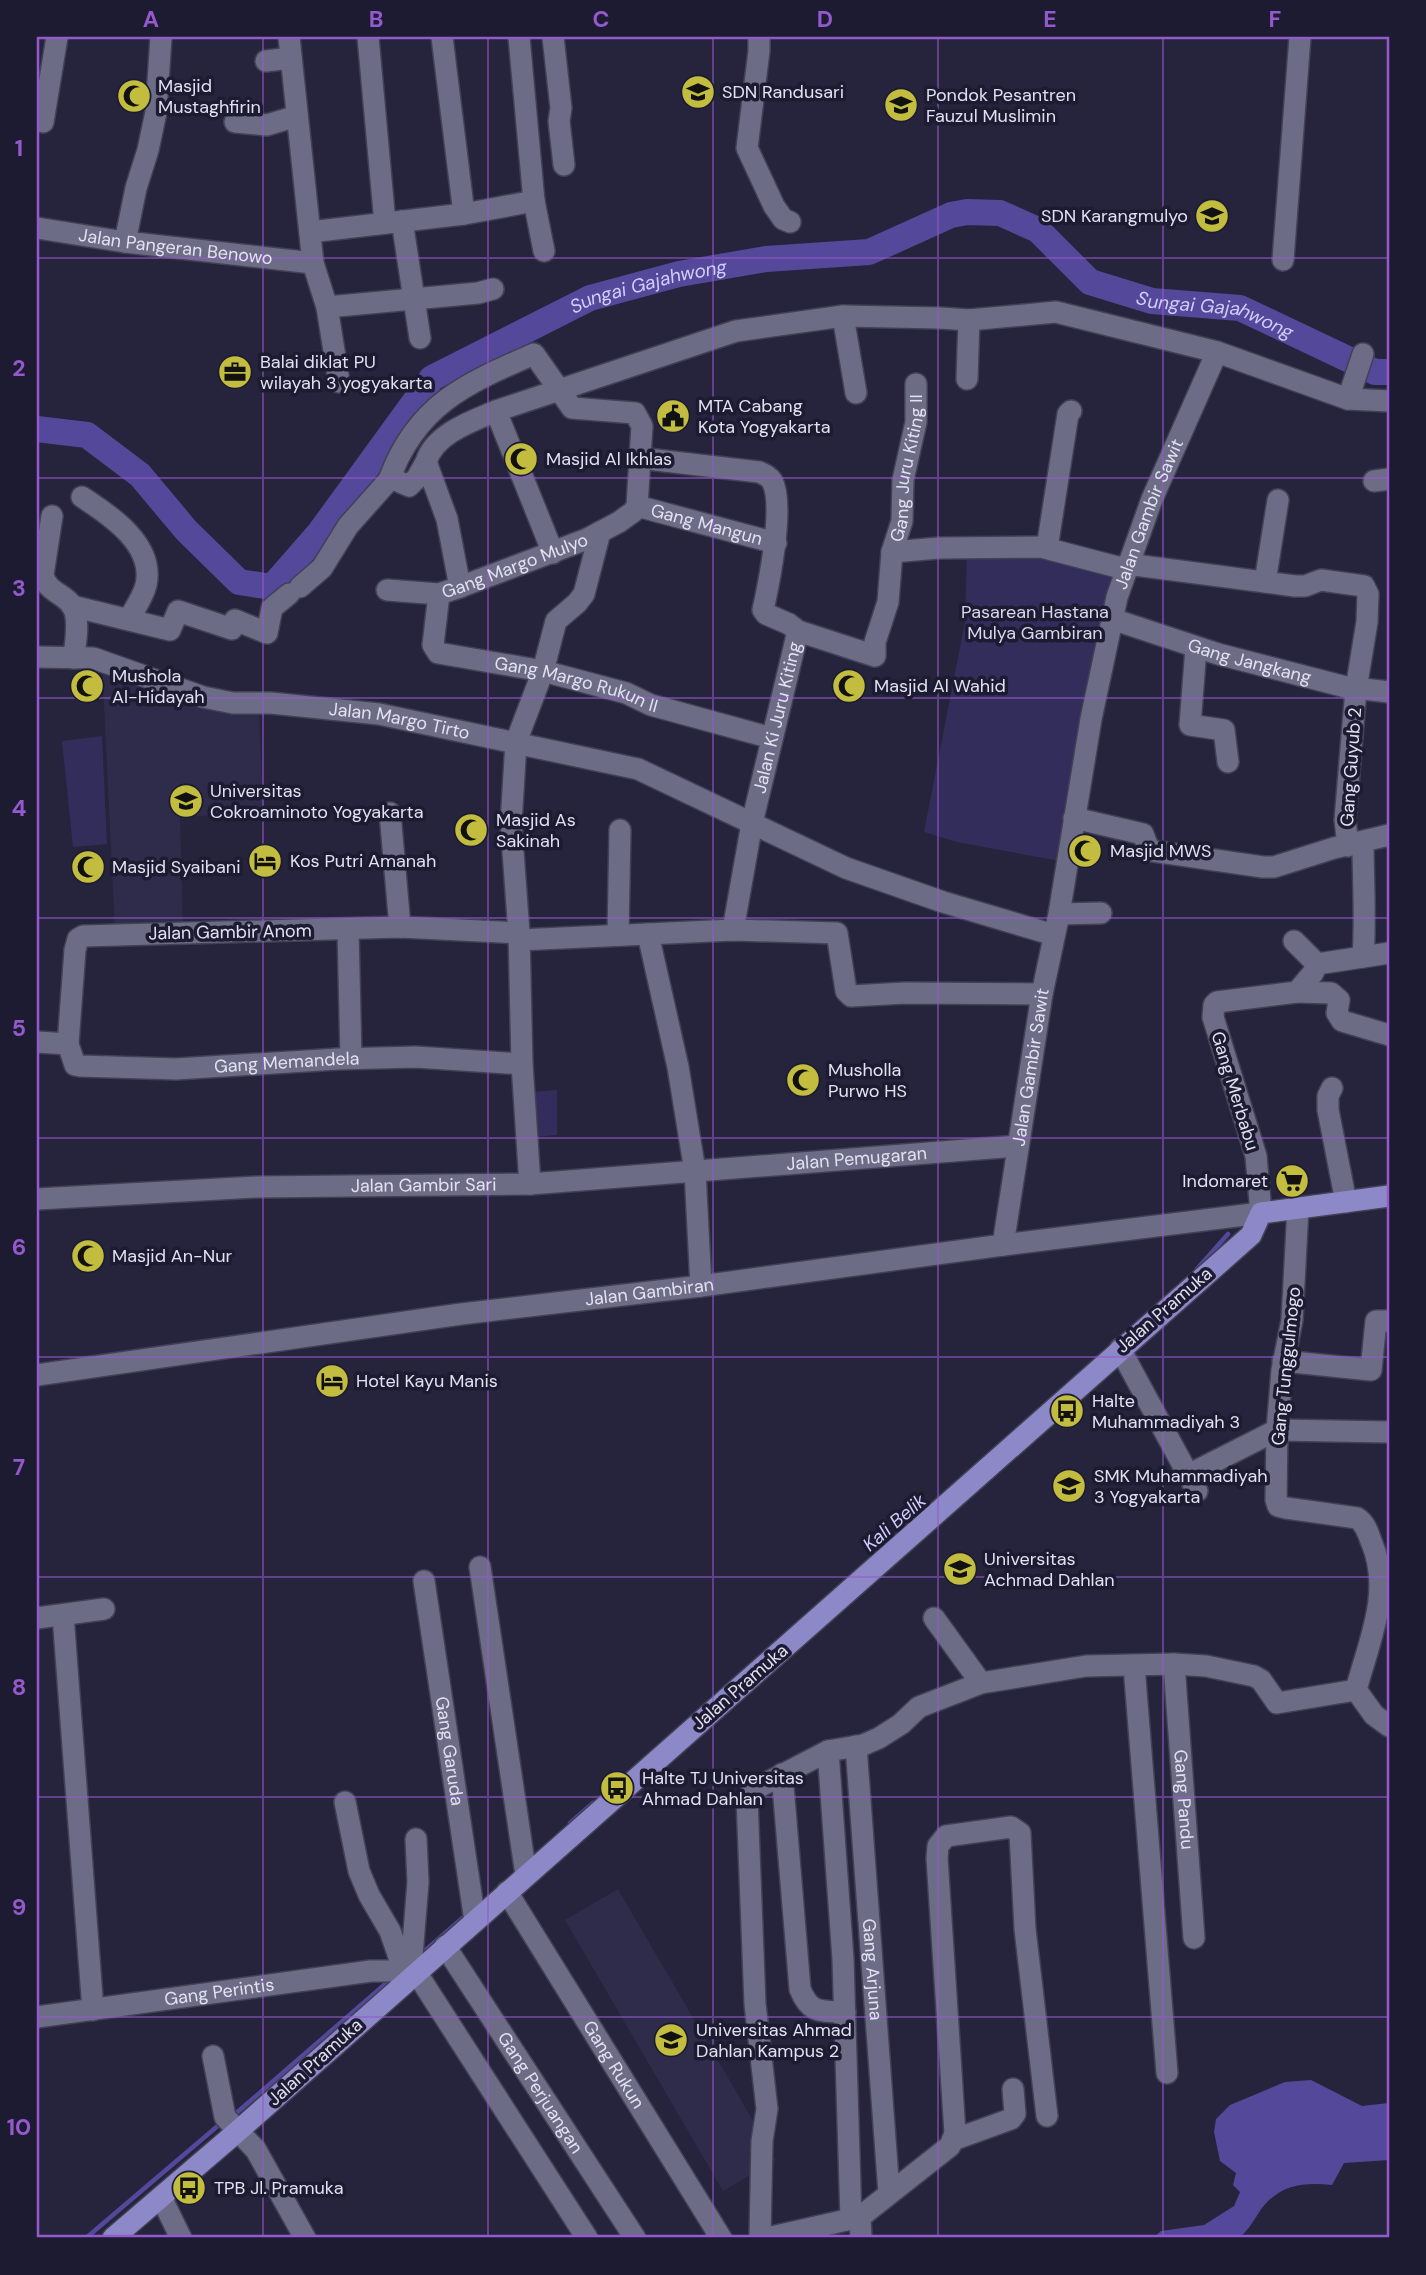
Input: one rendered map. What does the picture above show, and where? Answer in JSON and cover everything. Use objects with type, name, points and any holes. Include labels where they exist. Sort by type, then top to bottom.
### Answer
[{"type":"main road","points":[[1261,1213],[1389,1196]]},
{"type":"main road","name":"Jalan Pramuka","points":[[113,2238],[238,2131],[408,1968],[445,1946],[475,1921],[1251,1235],[1261,1213]]},
{"type":"street","points":[[43,122],[57,37]]},
{"type":"street","points":[[125,242],[156,112],[161,37]]},
{"type":"street","points":[[368,37],[394,222],[420,338]]},
{"type":"street","points":[[442,37],[464,214]]},
{"type":"street","points":[[519,37],[534,201],[544,251]]},
{"type":"street","points":[[553,37],[564,165]]},
{"type":"street","points":[[759,37],[747,148],[774,206],[783,219],[790,222]]},
{"type":"street","points":[[1283,260],[1300,37]]},
{"type":"street","points":[[266,61],[290,47],[313,262],[327,307],[339,382]]},
{"type":"street","points":[[234,122],[274,124],[297,116]]},
{"type":"street","points":[[310,232],[464,214],[534,201]]},
{"type":"street","name":"Jalan Pangeran Benowo","points":[[37,228],[125,242],[313,262]]},
{"type":"street","points":[[327,307],[478,293],[493,289]]},
{"type":"street","points":[[389,480],[393,479],[409,486],[417,478],[429,453],[442,439],[471,421],[496,411],[736,331],[843,316],[969,320],[1056,312],[1217,352],[1348,397],[1389,401]]},
{"type":"street","points":[[843,316],[856,393]]},
{"type":"street","points":[[967,379],[969,320]]},
{"type":"street","name":"Jalan Gambir Sawit","points":[[1003,1245],[1042,994],[1091,719],[1112,619],[1126,566],[1152,499],[1217,352]]},
{"type":"street","points":[[52,516],[44,583],[72,606],[170,630],[178,611],[232,629],[235,620],[267,633],[272,608],[322,569],[348,526],[389,480],[396,460],[411,434],[432,410],[484,375],[534,354],[560,389],[566,404],[572,408],[635,413],[642,426],[637,506]]},
{"type":"street","points":[[1348,397],[1362,356]]},
{"type":"street","name":"Gang Juru Kiting II","points":[[892,552],[902,521],[904,480],[916,422],[916,384]]},
{"type":"street","points":[[496,411],[553,554]]},
{"type":"street","points":[[1047,548],[1068,414],[1071,411]]},
{"type":"street","points":[[639,457],[759,472],[773,482],[776,543],[768,597],[763,610],[767,616],[789,624],[798,631]]},
{"type":"street","points":[[426,462],[447,519],[460,587]]},
{"type":"street","points":[[82,497],[107,513],[131,534],[141,552],[147,583],[129,619]]},
{"type":"street","points":[[1265,582],[1278,500]]},
{"type":"street","name":"Gang Margo Mulyo","points":[[387,590],[439,594],[460,587],[553,554],[619,522],[637,506]]},
{"type":"street","name":"Gang Mangun","points":[[637,506],[776,543]]},
{"type":"street","points":[[530,1184],[511,824],[516,741],[543,671],[556,621],[584,594],[600,532]]},
{"type":"street","points":[[892,552],[939,548],[1047,548],[1126,566],[1265,582],[1306,586],[1321,580],[1360,584],[1368,591],[1367,622],[1356,689]]},
{"type":"street","name":"Jalan Ki Juru Kiting","points":[[733,930],[752,823],[798,631],[875,656],[875,642],[888,602],[892,552]]},
{"type":"street","name":"Gang Margo Rukun II","points":[[439,594],[433,645],[438,653],[543,671],[626,693],[652,705],[772,738]]},
{"type":"street","points":[[72,606],[75,613],[74,658]]},
{"type":"street","name":"Gang Jangkang","points":[[1112,619],[1196,648],[1356,689],[1389,692]]},
{"type":"street","points":[[1196,648],[1190,725],[1224,730],[1228,762]]},
{"type":"street","name":"Jalan Margo Tirto","points":[[37,657],[93,658],[233,704],[271,703],[379,714],[638,769],[846,868],[943,902],[1056,925],[1101,913]]},
{"type":"street","name":"Gang Guyub 2","points":[[1356,689],[1345,820],[1356,844],[1366,910],[1363,957]]},
{"type":"street","points":[[390,813],[400,927]]},
{"type":"street","points":[[1074,818],[1143,834],[1148,847],[1153,851],[1274,867],[1389,835]]},
{"type":"street","points":[[618,935],[620,830]]},
{"type":"street","name":"Jalan Gambir Anom","points":[[68,1045],[75,950],[78,939],[83,936],[400,927],[519,936],[733,930],[837,933],[846,991],[850,996],[905,993],[1042,994]]},
{"type":"street","points":[[348,929],[351,1058]]},
{"type":"street","points":[[648,934],[678,1067],[695,1171],[701,1286]]},
{"type":"street","points":[[1294,941],[1317,964]]},
{"type":"street","points":[[1317,964],[1389,953]]},
{"type":"street","points":[[1297,992],[1317,964]]},
{"type":"street","points":[[1297,992],[1336,995],[1339,1000],[1337,1013],[1342,1021],[1389,1035]]},
{"type":"street","name":"Gang Merbabu","points":[[1261,1213],[1256,1156],[1213,1011],[1217,1002],[1297,992]]},
{"type":"street","points":[[37,1042],[68,1045]]},
{"type":"street","name":"Gang Memandela","points":[[68,1045],[75,1065],[80,1066],[176,1069],[351,1058],[416,1057],[522,1064]]},
{"type":"street","points":[[1332,1088],[1328,1096],[1328,1110],[1346,1202]]},
{"type":"street","name":"Jalan Pemugaran","points":[[695,1171],[1018,1146]]},
{"type":"street","name":"Jalan Gambir Sari","points":[[37,1199],[257,1186],[530,1184],[695,1171]]},
{"type":"street","name":"Gang Tunggulmogo","points":[[1298,1208],[1292,1320],[1283,1361],[1277,1430],[1276,1500],[1278,1506],[1357,1518],[1375,1550],[1381,1582],[1378,1614],[1356,1690]]},
{"type":"street","name":"Jalan Gambiran","points":[[37,1375],[460,1314],[701,1286],[1261,1213]]},
{"type":"street","points":[[1283,1361],[1371,1370],[1376,1321],[1389,1321]]},
{"type":"street","points":[[1120,1349],[1193,1483],[1277,1430],[1389,1432]]},
{"type":"street","points":[[480,1567],[526,1875]]},
{"type":"street","name":"Gang Garuda","points":[[424,1581],[475,1921]]},
{"type":"street","points":[[37,1618],[104,1609]]},
{"type":"street","points":[[63,1615],[93,2010]]},
{"type":"street","points":[[934,1618],[981,1683]]},
{"type":"street","name":"Gang Pandu","points":[[1174,1664],[1194,1938]]},
{"type":"street","points":[[760,2238],[762,2141],[767,2109],[755,2004],[747,1799],[753,1790],[828,1751],[879,1738],[901,1724],[919,1707],[981,1683],[1086,1666],[1206,1666],[1261,1679],[1278,1703],[1356,1690],[1374,1715],[1389,1726]]},
{"type":"street","points":[[1134,1666],[1167,2073]]},
{"type":"street","name":"Gang Arjuna","points":[[856,1746],[889,2193]]},
{"type":"street","points":[[828,1751],[843,1959],[857,2225]]},
{"type":"street","points":[[782,1774],[800,1989],[808,2004],[817,2011],[845,2012]]},
{"type":"street","points":[[345,1802],[365,1888],[408,1968],[587,2238]]},
{"type":"street","points":[[767,2238],[857,2225],[889,2193],[950,2147],[955,2133],[937,1858],[939,1846],[946,1836],[1011,1827],[1020,1833],[1025,1929],[1047,2116]]},
{"type":"street","points":[[408,1968],[418,1882],[416,1839]]},
{"type":"street","name":"Gang Rukun","points":[[507,1892],[721,2238]]},
{"type":"street","name":"Gang Perjuangan","points":[[445,1946],[635,2238]]},
{"type":"street","name":"Gang Perintis","points":[[37,2017],[408,1968]]},
{"type":"street","points":[[213,2056],[225,2117],[256,2150],[305,2238]]},
{"type":"street","points":[[953,2140],[1012,2119],[1015,2107],[1013,2089]]},
{"type":"street","points":[[162,2197],[181,2238]]},
{"type":"shaded area","name":"Universitas Cokroaminoto Yogyakarta","points":[[102,663],[259,706],[263,815],[180,816],[183,930],[115,932]]},
{"type":"shaded area","name":"Universitas Ahmad Dahlan Kampus 2","points":[[618,1889],[776,2160],[723,2191],[565,1920]]},
{"type":"shaded area","points":[[1311,2080],[1362,2106],[1389,2103],[1389,2160],[1344,2163],[1332,2185],[1312,2184],[1285,2189],[1269,2200],[1239,2238],[1153,2238],[1161,2231],[1204,2225],[1234,2206],[1240,2192],[1233,2185],[1236,2173],[1220,2161],[1214,2132],[1216,2119],[1230,2105],[1285,2082]]},
{"type":"green space","name":"Pasarean Hastana Mulya Gambiran","points":[[1041,550],[1118,572],[1060,861],[957,842],[924,832],[965,622],[967,556]]},
{"type":"green space","points":[[102,736],[107,844],[73,847],[62,741]]},
{"type":"green space","points":[[557,1090],[557,1135],[534,1137],[533,1092]]},
{"type":"waterway","name":"Sungai Gajahwong","points":[[37,429],[87,435],[140,475],[186,530],[239,582],[272,587],[320,532],[432,378],[590,298],[679,274],[766,259],[869,252],[951,215],[967,212],[1000,213],[1038,230],[1090,282],[1152,301],[1240,308],[1375,372],[1389,372]]},
{"type":"waterway","name":"Kali Belik","points":[[1197,1269],[1228,1234]]},
{"type":"waterway","name":"Kali Belik","points":[[570,1823],[593,1803]]},
{"type":"waterway","points":[[421,1954],[466,1915]]},
{"type":"waterway","points":[[234,2115],[391,1979]]},
{"type":"waterway","points":[[86,2238],[220,2124]]},
{"type":"place","name":"SDN Randusari","points":[[698,92]]},
{"type":"place","name":"Masjid Mustaghfirin","points":[[134,96]]},
{"type":"place","name":"Pondok Pesantren Fauzul Muslimin","points":[[901,105]]},
{"type":"place","name":"SDN Karangmulyo","points":[[1212,216]]},
{"type":"place","name":"Balai diklat PU wilayah 3 yogyakarta","points":[[235,372]]},
{"type":"place","name":"MTA Cabang Kota Yogyakarta","points":[[673,416]]},
{"type":"place","name":"Masjid Al Ikhlas","points":[[521,459]]},
{"type":"place","name":"Mushola Al-Hidayah","points":[[87,686]]},
{"type":"place","name":"Masjid Al Wahid","points":[[849,686]]},
{"type":"place","name":"Universitas Cokroaminoto Yogyakarta","points":[[186,801]]},
{"type":"place","name":"Masjid As Sakinah","points":[[471,830]]},
{"type":"place","name":"Masjid MWS","points":[[1085,851]]},
{"type":"place","name":"Kos Putri Amanah","points":[[265,861]]},
{"type":"place","name":"Masjid Syaibani","points":[[88,867]]},
{"type":"place","name":"Musholla Purwo HS","points":[[803,1080]]},
{"type":"place","name":"Indomaret","points":[[1292,1181]]},
{"type":"place","name":"Masjid An-Nur","points":[[88,1256]]},
{"type":"place","name":"Hotel Kayu Manis","points":[[332,1381]]},
{"type":"place","name":"Halte Muhammadiyah 3","points":[[1067,1411]]},
{"type":"place","name":"SMK Muhammadiyah 3 Yogyakarta","points":[[1069,1486]]},
{"type":"place","name":"Universitas Achmad Dahlan","points":[[960,1569]]},
{"type":"place","name":"Halte TJ Universitas Ahmad Dahlan","points":[[617,1788]]},
{"type":"place","name":"Universitas Ahmad Dahlan Kampus 2","points":[[671,2040]]},
{"type":"place","name":"TPB Jl. Pramuka","points":[[189,2188]]}]
